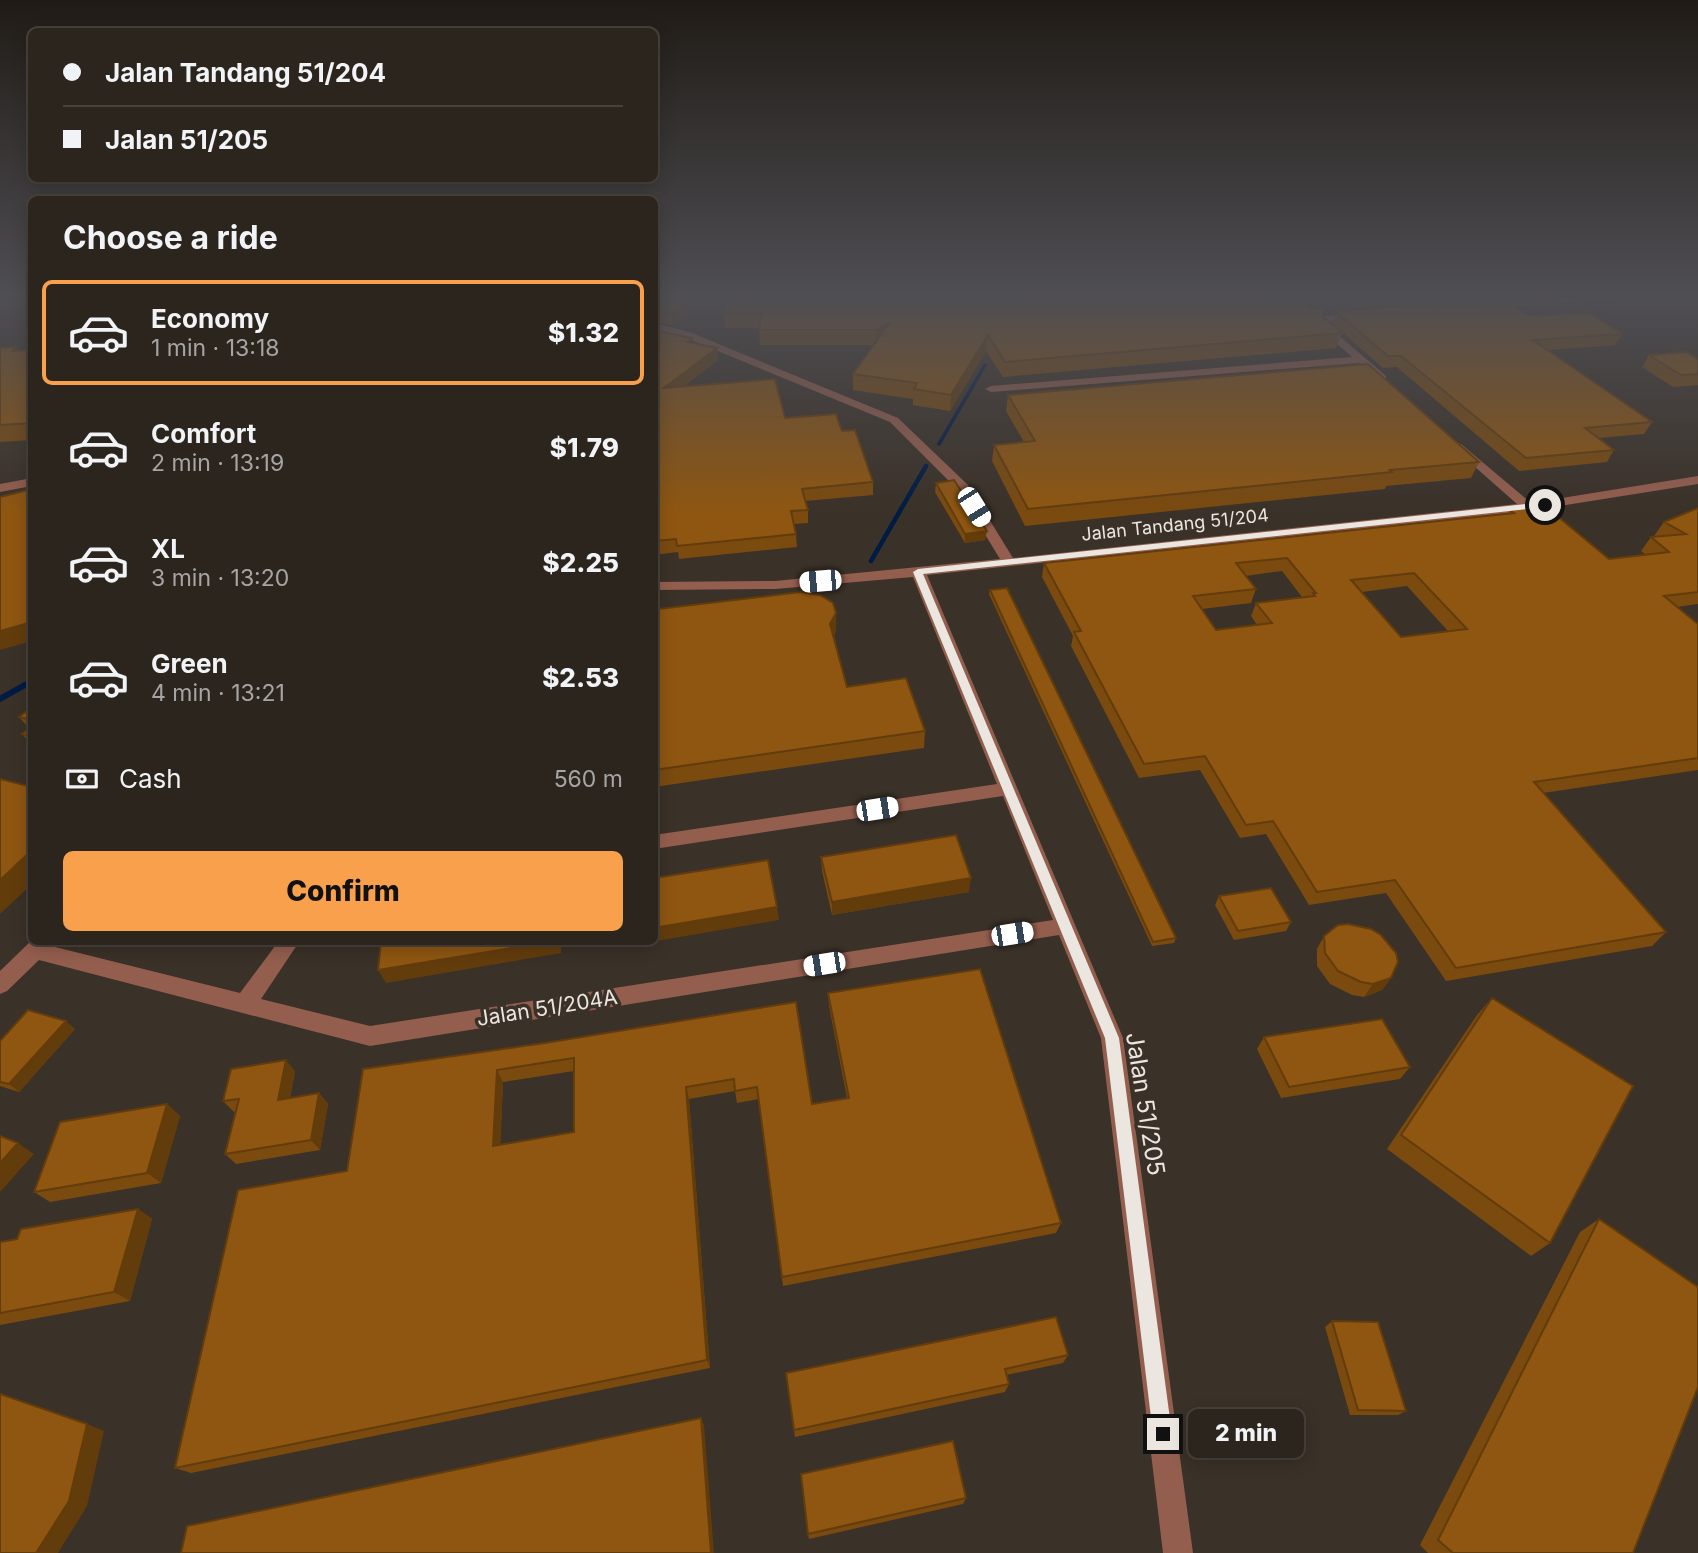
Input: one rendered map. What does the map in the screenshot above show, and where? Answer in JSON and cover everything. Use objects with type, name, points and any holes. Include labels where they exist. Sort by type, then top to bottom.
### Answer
[{"type":"street","points":[[767,367],[894,420],[963,488],[1009,563]]},
{"type":"street","points":[[991,389],[1266,367]]},
{"type":"street","points":[[1370,367],[1392,387]]},
{"type":"street","points":[[1455,443],[1528,507]]},
{"type":"street","name":"Jalan Tandang 51/204","points":[[658,586],[775,585],[1009,563],[1528,507],[1698,480]]},
{"type":"street","points":[[0,488],[28,483]]},
{"type":"street","name":"Jalan 51/205","points":[[918,572],[1112,1038],[1178,1553]]},
{"type":"street","points":[[658,841],[1008,789]]},
{"type":"street","name":"Jalan 51/204A","points":[[39,946],[244,1005],[370,1036],[1065,926]]},
{"type":"street","points":[[244,1005],[287,945]]},
{"type":"street","points":[[0,985],[39,946]]},
{"type":"building","points":[[0,367],[28,367],[28,423],[0,425]]},
{"type":"building","points":[[658,367],[691,367],[664,388],[775,379],[785,418],[836,414],[842,431],[855,430],[873,482],[802,489],[808,510],[791,511],[796,534],[677,546],[676,539],[658,541]]},
{"type":"building","points":[[858,367],[968,367],[951,395],[914,389],[917,383],[853,374]]},
{"type":"building","points":[[1328,367],[1372,367],[1479,462],[1028,509],[994,445],[1035,441],[1008,395]]},
{"type":"building","points":[[1415,367],[1573,367],[1652,422],[1585,428],[1614,450],[1526,458]]},
{"type":"building","points":[[1669,367],[1698,367],[1698,374],[1681,375]]},
{"type":"building","points":[[954,480],[987,531],[965,534],[936,483]]},
{"type":"building","points":[[28,490],[28,623],[0,631],[0,497]]},
{"type":"building","points":[[1545,506],[1609,559],[1669,552],[1651,537],[1686,534],[1664,522],[1698,508],[1698,592],[1664,596],[1698,624],[1698,758],[1534,782],[1666,932],[1456,968],[1395,880],[1317,892],[1273,821],[1246,825],[1205,756],[1144,764],[1074,632],[1081,631],[1044,563],[1514,513],[1510,510]],"holes":[[[1287,558],[1316,593],[1313,593],[1315,596],[1256,603],[1272,623],[1216,630],[1193,596],[1256,589],[1236,563]],[[1414,573],[1467,629],[1401,637],[1351,580]]]},
{"type":"building","points":[[1007,588],[1176,938],[1153,942],[990,590]]},
{"type":"building","points":[[801,592],[820,595],[833,603],[836,613],[830,624],[847,687],[906,678],[925,731],[658,769],[658,604],[659,609]]},
{"type":"building","points":[[28,710],[28,719],[19,717]]},
{"type":"building","points":[[0,779],[28,786],[28,854],[0,880]]},
{"type":"building","points":[[956,835],[971,878],[832,902],[821,857]]},
{"type":"building","points":[[768,860],[777,907],[658,927],[658,877]]},
{"type":"building","points":[[1271,888],[1291,922],[1238,931],[1219,896]]},
{"type":"building","points":[[1348,924],[1371,929],[1381,935],[1396,953],[1398,962],[1391,978],[1373,984],[1361,982],[1338,971],[1325,953],[1324,936],[1338,925]]},
{"type":"building","points":[[381,945],[530,945],[378,970]]},
{"type":"building","points":[[980,969],[1061,1223],[782,1277],[757,1087],[735,1091],[734,1079],[686,1087],[707,1360],[175,1468],[238,1190],[347,1171],[363,1069],[545,1043],[796,1002],[812,1104],[849,1098],[828,993]],"holes":[[[574,1058],[574,1132],[493,1146],[497,1070]]]},
{"type":"building","points":[[1492,998],[1633,1086],[1550,1243],[1401,1135]]},
{"type":"building","points":[[28,1010],[66,1021],[9,1084],[0,1082],[0,1041]]},
{"type":"building","points":[[1382,1019],[1410,1067],[1289,1087],[1264,1037]]},
{"type":"building","points":[[286,1060],[278,1100],[319,1093],[311,1140],[225,1154],[239,1099],[223,1101],[231,1069]]},
{"type":"building","points":[[167,1104],[147,1173],[34,1192],[60,1122]]},
{"type":"building","points":[[0,1136],[18,1143],[0,1163]]},
{"type":"building","points":[[138,1209],[114,1292],[0,1313],[0,1242],[17,1239],[21,1229]]},
{"type":"building","points":[[1599,1219],[1698,1287],[1698,1387],[1633,1553],[1453,1553],[1438,1540]]},
{"type":"building","points":[[1056,1317],[1068,1355],[1005,1369],[1009,1384],[794,1430],[786,1373]]},
{"type":"building","points":[[1332,1321],[1378,1322],[1406,1411],[1358,1410]]},
{"type":"building","points":[[0,1394],[87,1424],[69,1501],[36,1553],[0,1553]]},
{"type":"building","points":[[701,1418],[711,1553],[181,1553],[187,1526]]},
{"type":"building","points":[[953,1441],[966,1498],[808,1534],[801,1474]]},
{"type":"waterway","points":[[939,444],[984,367]]},
{"type":"waterway","points":[[871,561],[926,466]]},
{"type":"waterway","points":[[0,699],[28,683]]},
{"type":"route","points":[[1163,1434],[1112,1038],[918,572],[1545,505]]}]
